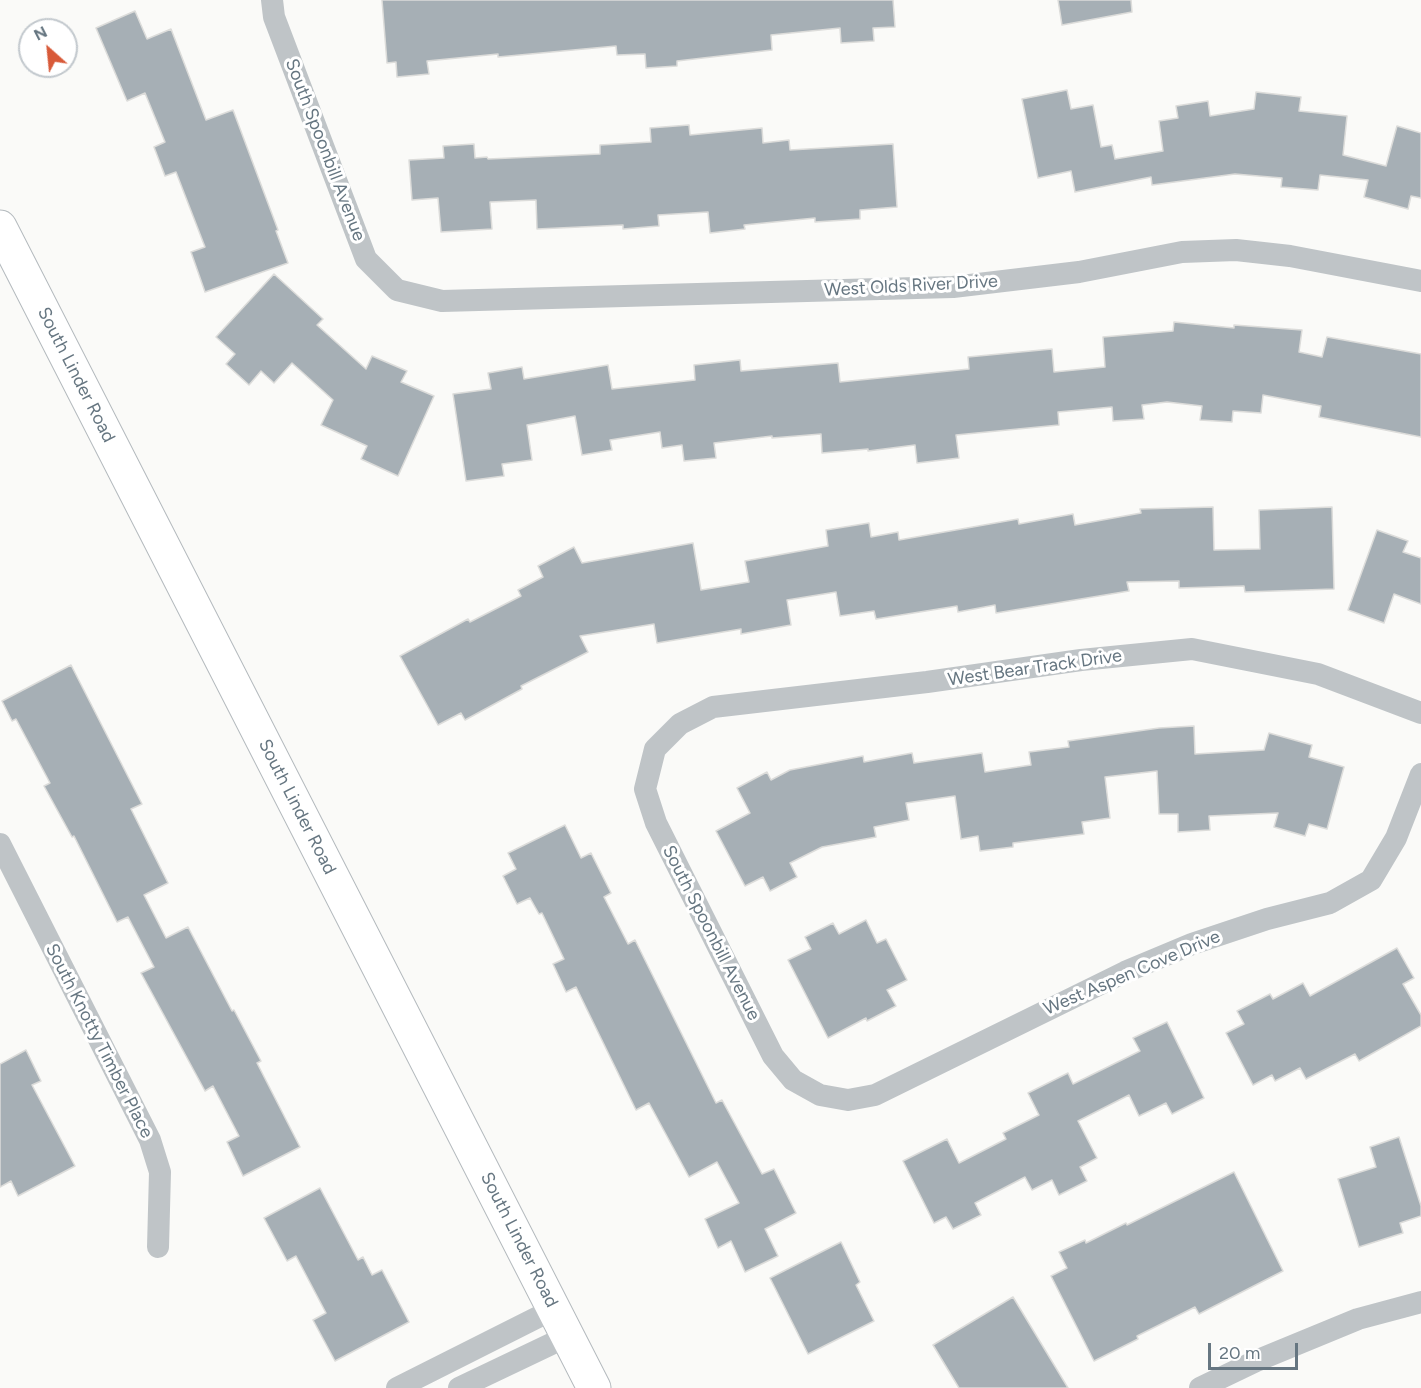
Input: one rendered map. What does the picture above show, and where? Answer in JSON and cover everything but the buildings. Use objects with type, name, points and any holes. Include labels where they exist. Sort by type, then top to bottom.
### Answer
[{"type":"street","name":"South Spoonbill Avenue","points":[[272,0],[274,17],[366,259],[397,290]]},
{"type":"street","name":"South Linder Road","points":[[0,227],[594,1388]]},
{"type":"street","name":"West Olds River Drive","points":[[397,290],[441,301],[953,287],[1079,272],[1182,252],[1236,250],[1290,256],[1421,281]]},
{"type":"street","name":"West Bear Track Drive","points":[[655,749],[680,724],[713,707],[927,682],[1081,660],[1192,649],[1318,674],[1421,713]]},
{"type":"street","name":"South Spoonbill Avenue","points":[[655,749],[645,789],[656,823],[772,1056],[793,1080],[820,1095]]},
{"type":"street","name":"West Aspen Cove Drive","points":[[820,1095],[848,1100],[875,1095],[1125,972],[1192,944],[1256,923],[1330,903],[1371,880],[1396,838],[1421,774]]},
{"type":"street","name":"South Knotty Timber Place","points":[[0,844],[150,1140],[160,1172],[158,1247]]},
{"type":"street","points":[[1200,1388],[1256,1361],[1358,1319],[1421,1302]]},
{"type":"street","points":[[397,1388],[561,1323]]},
{"type":"street","points":[[459,1388],[561,1323]]}]
